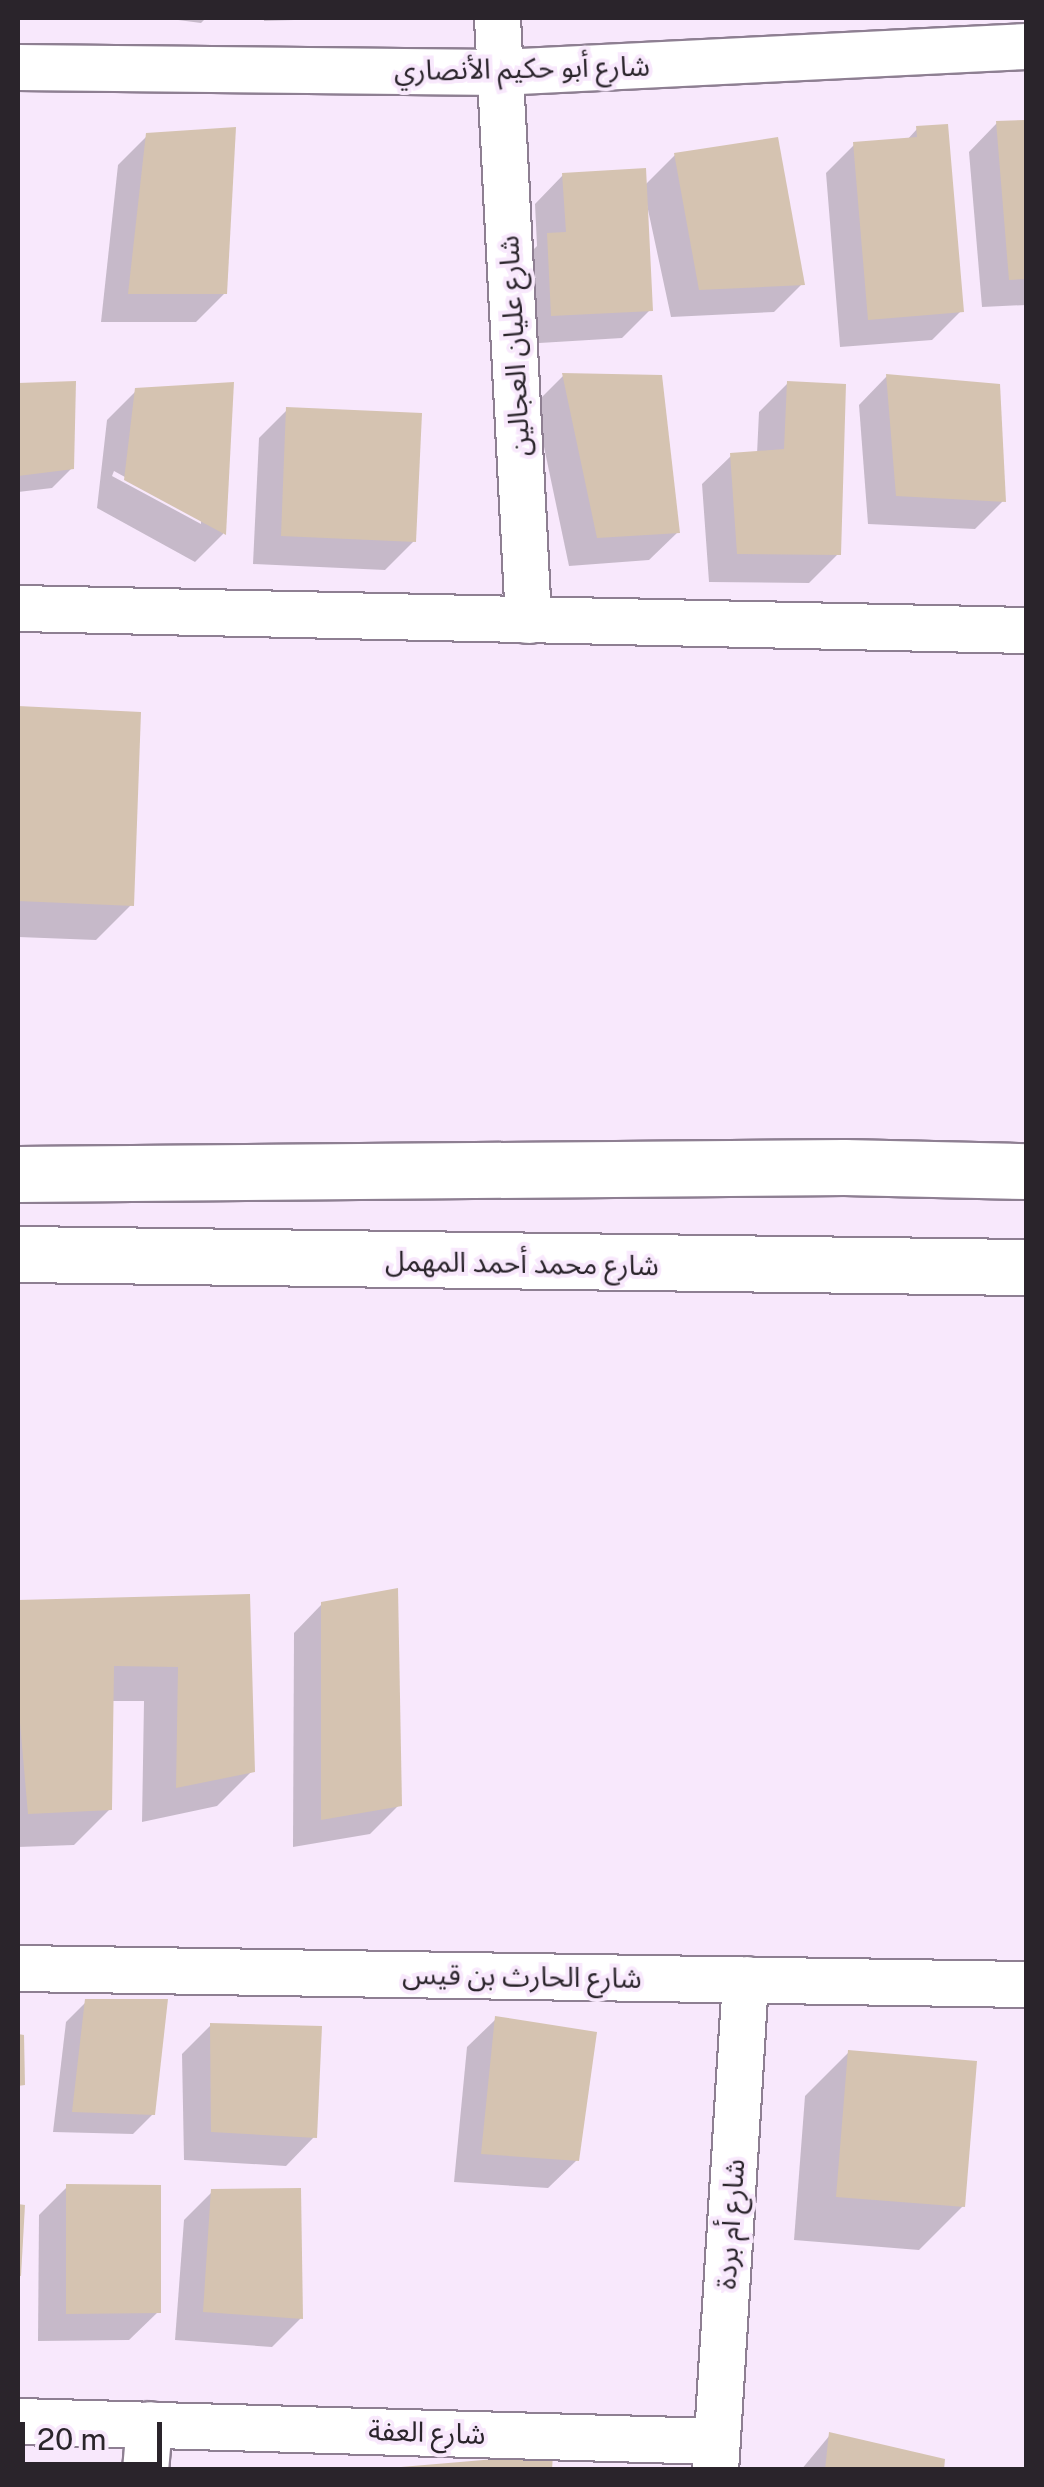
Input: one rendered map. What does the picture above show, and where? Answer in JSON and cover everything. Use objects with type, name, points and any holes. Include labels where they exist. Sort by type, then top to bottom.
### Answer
[{"type":"main road","points":[[18,1174],[844,1167],[1026,1171]]},
{"type":"main road","name":"شارع محمد أحمد المهمل","points":[[18,1254],[1026,1267]]},
{"type":"street","name":"شارع عليان العجالين","points":[[497,18],[528,620]]},
{"type":"street","name":"شارع أبو حكيم الأنصاري","points":[[18,67],[500,72],[1026,46]]},
{"type":"street","points":[[18,608],[1026,630]]},
{"type":"street","name":"شارع الحارث بن قيس","points":[[18,1968],[1026,1984]]},
{"type":"street","name":"شارع أم بردة","points":[[715,2455],[745,1979]]},
{"type":"street","name":"شارع العفة","points":[[18,2421],[149,2424],[715,2455]]},
{"type":"street","points":[[146,2470],[149,2424]]},
{"type":"building","points":[[1026,120],[1026,279],[1009,280],[996,121]]},
{"type":"building","points":[[948,124],[964,312],[868,320],[853,142],[917,137],[916,126]]},
{"type":"building","points":[[236,127],[227,294],[128,294],[146,133]]},
{"type":"building","points":[[778,137],[805,285],[699,290],[674,153]]},
{"type":"building","points":[[646,168],[653,311],[551,316],[547,233],[566,232],[562,173]]},
{"type":"building","points":[[562,373],[662,375],[680,533],[597,538]]},
{"type":"building","points":[[886,374],[1000,384],[1006,502],[896,496]]},
{"type":"building","points":[[76,381],[74,469],[18,476],[18,383]]},
{"type":"building","points":[[787,381],[846,384],[841,555],[737,554],[730,453],[784,449]]},
{"type":"building","points":[[234,382],[226,535],[124,480],[135,388]]},
{"type":"building","points":[[286,407],[422,413],[416,542],[281,536]]},
{"type":"building","points":[[18,706],[141,712],[134,906],[18,901]]},
{"type":"building","points":[[398,1588],[402,1806],[321,1820],[321,1602]]},
{"type":"building","points":[[250,1594],[255,1772],[176,1788],[178,1667],[114,1666],[112,1810],[28,1814],[18,1700],[18,1600]]},
{"type":"building","points":[[85,1999],[168,1999],[155,2115],[72,2112]]},
{"type":"building","points":[[495,2016],[597,2032],[579,2161],[481,2154]]},
{"type":"building","points":[[210,2023],[322,2026],[317,2138],[211,2132]]},
{"type":"building","points":[[18,2034],[24,2035],[25,2085],[18,2086]]},
{"type":"building","points":[[848,2050],[977,2061],[965,2207],[836,2197]]},
{"type":"building","points":[[66,2184],[161,2185],[161,2313],[66,2314]]},
{"type":"building","points":[[301,2188],[303,2319],[203,2312],[211,2189]]},
{"type":"building","points":[[18,2204],[25,2205],[21,2276],[18,2276]]},
{"type":"building","points":[[829,2432],[945,2459],[944,2470],[825,2470]]},
{"type":"building","points":[[553,2454],[552,2470],[401,2470],[401,2467]]}]
